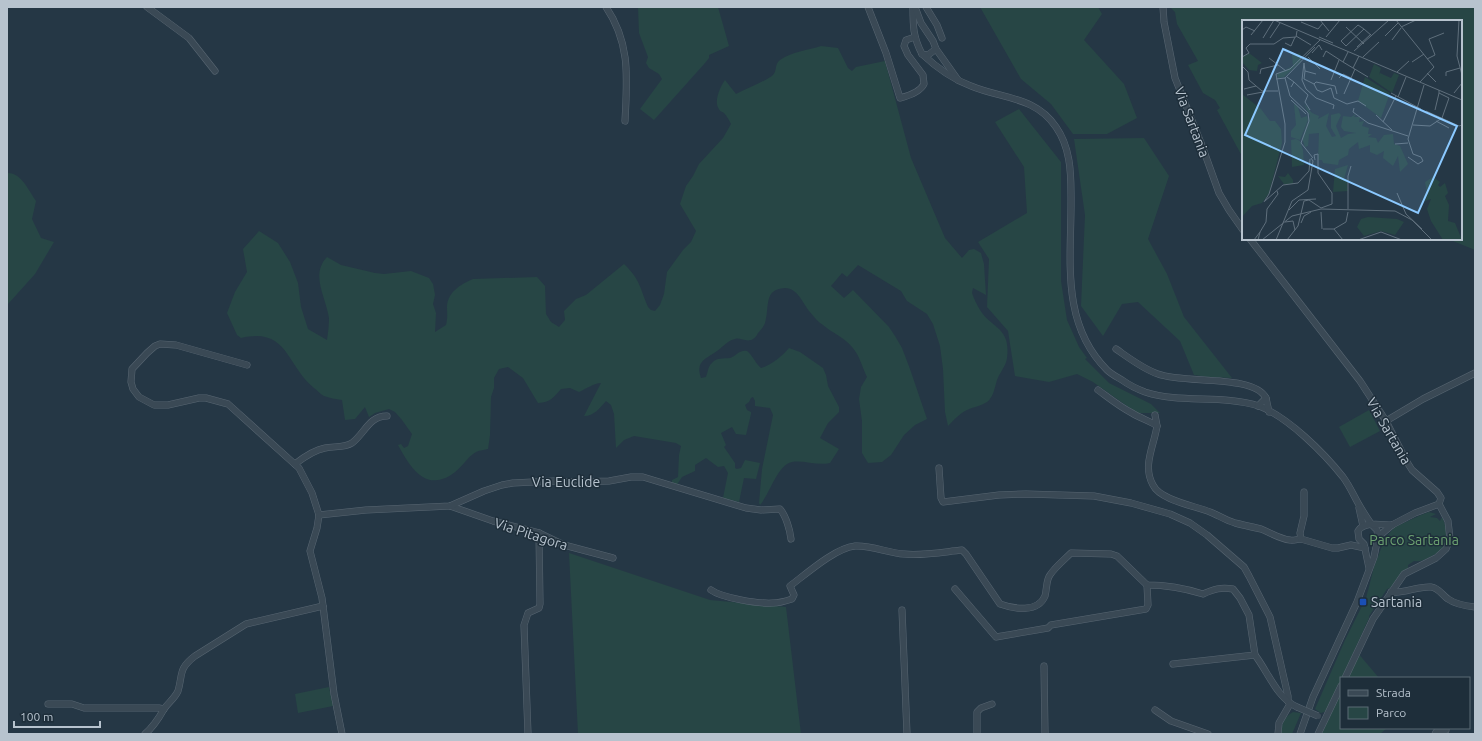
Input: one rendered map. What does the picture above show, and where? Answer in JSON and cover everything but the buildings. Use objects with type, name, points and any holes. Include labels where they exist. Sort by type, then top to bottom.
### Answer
[{"type":"street","points":[[148,7],[189,38],[215,71]]},
{"type":"street","points":[[606,7],[617,29],[626,53],[627,68],[624,121]]},
{"type":"street","points":[[868,7],[886,53],[900,98],[919,90],[924,84],[923,75],[908,55],[904,46],[907,42],[915,38],[920,32],[928,34]]},
{"type":"street","points":[[914,7],[921,23],[958,80]]},
{"type":"street","points":[[914,7],[915,38],[922,54],[945,74],[978,88],[1020,100],[1041,112],[1053,124],[1062,139],[1069,157],[1071,176],[1070,263],[1072,294],[1078,326],[1084,340],[1094,355],[1109,372],[1132,386],[1146,392],[1164,396],[1225,399],[1258,406],[1269,412],[1284,421],[1313,445],[1343,478],[1372,525],[1378,530],[1378,539],[1374,557],[1356,602],[1313,697],[1300,734]]},
{"type":"street","points":[[922,54],[928,55],[935,46],[941,44],[942,38],[926,7]]},
{"type":"street","name":"Via Sartania","points":[[1163,7],[1164,22],[1175,78],[1219,193],[1242,229]]},
{"type":"street","name":"Via Sartania","points":[[1251,240],[1360,381],[1386,422],[1412,470],[1437,492],[1441,498],[1439,504],[1448,521],[1450,539],[1446,549],[1436,558],[1404,574],[1373,619],[1345,677]]},
{"type":"street","points":[[247,365],[176,345],[164,344],[155,346],[132,369],[131,382],[133,389],[139,397],[154,405],[168,405],[199,398],[222,401],[228,404],[295,464],[312,493],[319,515],[318,528],[310,551],[323,606],[334,694],[342,734]]},
{"type":"street","points":[[1116,348],[1157,374],[1188,380],[1228,381],[1258,389],[1264,393],[1269,412]]},
{"type":"street","points":[[1386,422],[1423,399],[1475,373]]},
{"type":"street","points":[[1098,390],[1130,413],[1148,422],[1156,424],[1157,426]]},
{"type":"street","points":[[1258,406],[1266,398]]},
{"type":"street","points":[[1154,415],[1157,426],[1148,468],[1149,477],[1153,487],[1158,492],[1210,512],[1220,518],[1262,530],[1284,539],[1302,539],[1332,548],[1355,545],[1371,545],[1392,525],[1415,513],[1439,504]]},
{"type":"street","points":[[295,464],[321,449],[348,445],[362,433],[376,417],[387,416]]},
{"type":"street","points":[[939,468],[941,498],[943,502],[999,495],[1026,494],[1094,496],[1131,503],[1170,514],[1190,522],[1244,568],[1270,617],[1289,703],[1279,723],[1278,734]]},
{"type":"street","name":"Via Euclide","points":[[319,515],[366,510],[450,506],[484,491],[513,483],[553,481],[609,482],[631,477],[643,477],[746,508],[760,510],[780,509],[785,518],[791,539]]},
{"type":"street","points":[[1302,539],[1300,533],[1304,516],[1304,492]]},
{"type":"street","points":[[1358,503],[1363,526]]},
{"type":"street","name":"Via Pitagora","points":[[450,506],[493,521],[539,533],[564,545],[613,558]]},
{"type":"street","points":[[1345,546],[1358,535],[1358,531],[1363,526],[1392,525]]},
{"type":"street","points":[[528,734],[524,624],[528,613],[539,608],[540,604],[539,533]]},
{"type":"street","points":[[1358,535],[1359,539],[1365,546],[1369,569]]},
{"type":"street","points":[[711,590],[719,595],[731,598],[761,603],[781,602],[792,599],[794,594],[790,586],[813,568],[839,552],[854,546],[868,547],[905,555],[962,550],[1000,604],[1020,609],[1031,607],[1040,603],[1045,597],[1048,576],[1071,552],[1117,556],[1146,585],[1148,605],[1146,609],[1051,625],[1048,628],[996,637],[955,589]]},
{"type":"street","points":[[1146,585],[1172,586],[1203,594],[1215,588],[1224,587],[1233,589],[1240,598],[1249,615],[1255,655],[1273,684],[1289,703],[1325,719]]},
{"type":"street","points":[[1391,592],[1396,593],[1422,587],[1432,587],[1439,590],[1449,600],[1473,605]]},
{"type":"street","points":[[145,734],[178,693],[180,678],[185,664],[195,656],[223,637],[246,624],[323,606]]},
{"type":"street","points":[[902,610],[907,734]]},
{"type":"street","points":[[1173,664],[1255,655]]},
{"type":"street","points":[[1044,666],[1045,734]]},
{"type":"street","points":[[1318,734],[1340,688]]},
{"type":"street","points":[[48,704],[72,704],[84,708],[164,709]]},
{"type":"street","points":[[976,734],[977,712],[981,708],[992,704]]},
{"type":"street","points":[[1155,710],[1171,721],[1208,734]]},
{"type":"street","points":[[1435,734],[1440,730],[1446,730]]},
{"type":"green space","points":[[638,7],[718,7],[729,46],[709,55],[709,58],[705,63],[654,120],[640,109],[662,79],[659,74],[649,68],[646,63],[648,57],[639,33]]},
{"type":"green space","points":[[980,7],[1098,7],[1102,14],[1084,40],[1124,84],[1137,118],[1107,134],[1073,134],[1051,104],[1021,79]]},
{"type":"green space","points":[[1170,7],[1475,7],[1475,250],[1450,240],[1462,240],[1462,20],[1242,20],[1242,156],[1217,110],[1220,108],[1215,100],[1203,93],[1188,65],[1198,61],[1177,24],[1175,12]]},
{"type":"green space","points":[[821,46],[838,48],[848,68],[852,71],[856,67],[885,61],[911,158],[945,238],[962,258],[969,250],[974,249],[981,253],[984,264],[986,295],[973,288],[972,293],[980,310],[1000,330],[1006,340],[1007,358],[998,377],[991,398],[982,405],[964,412],[948,426],[945,412],[943,369],[940,346],[933,324],[927,314],[907,301],[901,291],[858,265],[847,277],[842,273],[831,286],[844,298],[853,290],[889,327],[902,348],[927,419],[915,425],[904,435],[891,455],[882,462],[868,463],[862,453],[862,421],[859,399],[861,387],[867,377],[857,354],[845,340],[818,321],[807,309],[797,293],[785,288],[778,289],[770,295],[765,323],[754,338],[751,340],[737,339],[730,341],[703,361],[699,368],[701,378],[706,377],[710,366],[714,361],[718,359],[730,358],[740,352],[747,351],[761,368],[776,360],[789,348],[800,352],[823,368],[828,386],[839,407],[839,412],[828,423],[820,438],[839,449],[830,463],[820,464],[792,462],[787,464],[778,474],[760,505],[762,469],[773,415],[770,408],[755,406],[753,397],[745,405],[747,410],[751,412],[746,435],[736,434],[732,427],[721,433],[726,445],[724,447],[735,463],[735,468],[741,468],[745,460],[760,463],[756,479],[744,478],[739,502],[723,498],[728,473],[724,466],[718,467],[706,458],[695,465],[695,471],[682,477],[676,486],[672,484],[672,480],[678,477],[681,446],[676,443],[634,436],[624,440],[616,448],[614,414],[611,405],[606,401],[594,413],[584,416],[601,383],[579,392],[570,388],[561,389],[551,399],[546,402],[538,403],[523,378],[508,367],[499,369],[494,378],[494,388],[491,397],[488,449],[478,451],[473,454],[458,470],[451,475],[433,480],[418,474],[412,468],[398,445],[401,444],[404,448],[408,446],[412,434],[395,412],[389,409],[375,413],[369,417],[365,407],[355,419],[345,420],[342,400],[324,396],[314,388],[297,369],[285,350],[277,343],[268,338],[256,336],[241,338],[237,335],[227,313],[235,292],[247,272],[243,249],[259,231],[278,243],[290,262],[298,283],[301,307],[308,329],[327,340],[329,318],[319,279],[322,264],[327,257],[341,265],[375,273],[384,274],[411,271],[429,278],[433,284],[435,295],[433,304],[436,313],[435,332],[446,325],[447,306],[450,297],[456,289],[473,279],[537,277],[545,286],[546,314],[551,322],[559,327],[565,320],[564,311],[576,299],[586,295],[624,264],[637,279],[648,307],[655,311],[660,305],[664,294],[667,272],[683,250],[691,242],[696,231],[680,204],[686,186],[699,164],[723,138],[731,124],[726,115],[717,106],[718,94],[723,82],[725,80],[736,94],[772,76],[778,62],[784,57]]},
{"type":"green space","points":[[1019,109],[1061,162],[1061,281],[1067,320],[1079,347],[1087,358],[1085,359],[1109,383],[1151,404],[1160,413],[1137,413],[1093,382],[1077,374],[1049,382],[1015,376],[1008,331],[987,307],[989,259],[978,242],[1027,213],[1024,167],[995,122]]},
{"type":"green space","points":[[1144,138],[1169,176],[1148,239],[1167,274],[1184,317],[1232,378],[1194,375],[1180,341],[1138,302],[1122,304],[1103,336],[1081,306],[1085,215],[1074,139]]},
{"type":"green space","points":[[7,173],[16,176],[27,187],[36,201],[32,219],[41,238],[54,242],[35,274],[8,304]]},
{"type":"green space","points":[[1369,410],[1380,431],[1350,447],[1339,427]]},
{"type":"green space","name":"Parco Sartania","points":[[1429,512],[1436,514],[1430,517],[1437,518],[1440,521],[1442,517],[1446,528],[1446,540],[1443,548],[1426,559],[1414,561],[1408,565],[1408,568],[1390,588],[1387,589],[1369,616],[1342,677],[1340,677],[1340,682],[1327,711],[1321,713],[1315,709],[1345,640],[1366,598],[1374,567],[1385,538],[1395,527]]},
{"type":"green space","points":[[569,553],[710,600],[786,607],[801,734],[578,734]]},
{"type":"green space","points":[[1357,652],[1378,677],[1346,677]]},
{"type":"green space","points":[[329,687],[333,706],[298,713],[295,694]]},
{"type":"green space","points":[[1340,692],[1340,729],[1386,729],[1380,734],[1322,734]]},
{"type":"green space","points":[[1293,712],[1301,713],[1292,734],[1280,734],[1284,721],[1287,716]]},
{"type":"place","name":"Sartania","points":[[1363,602]]}]
